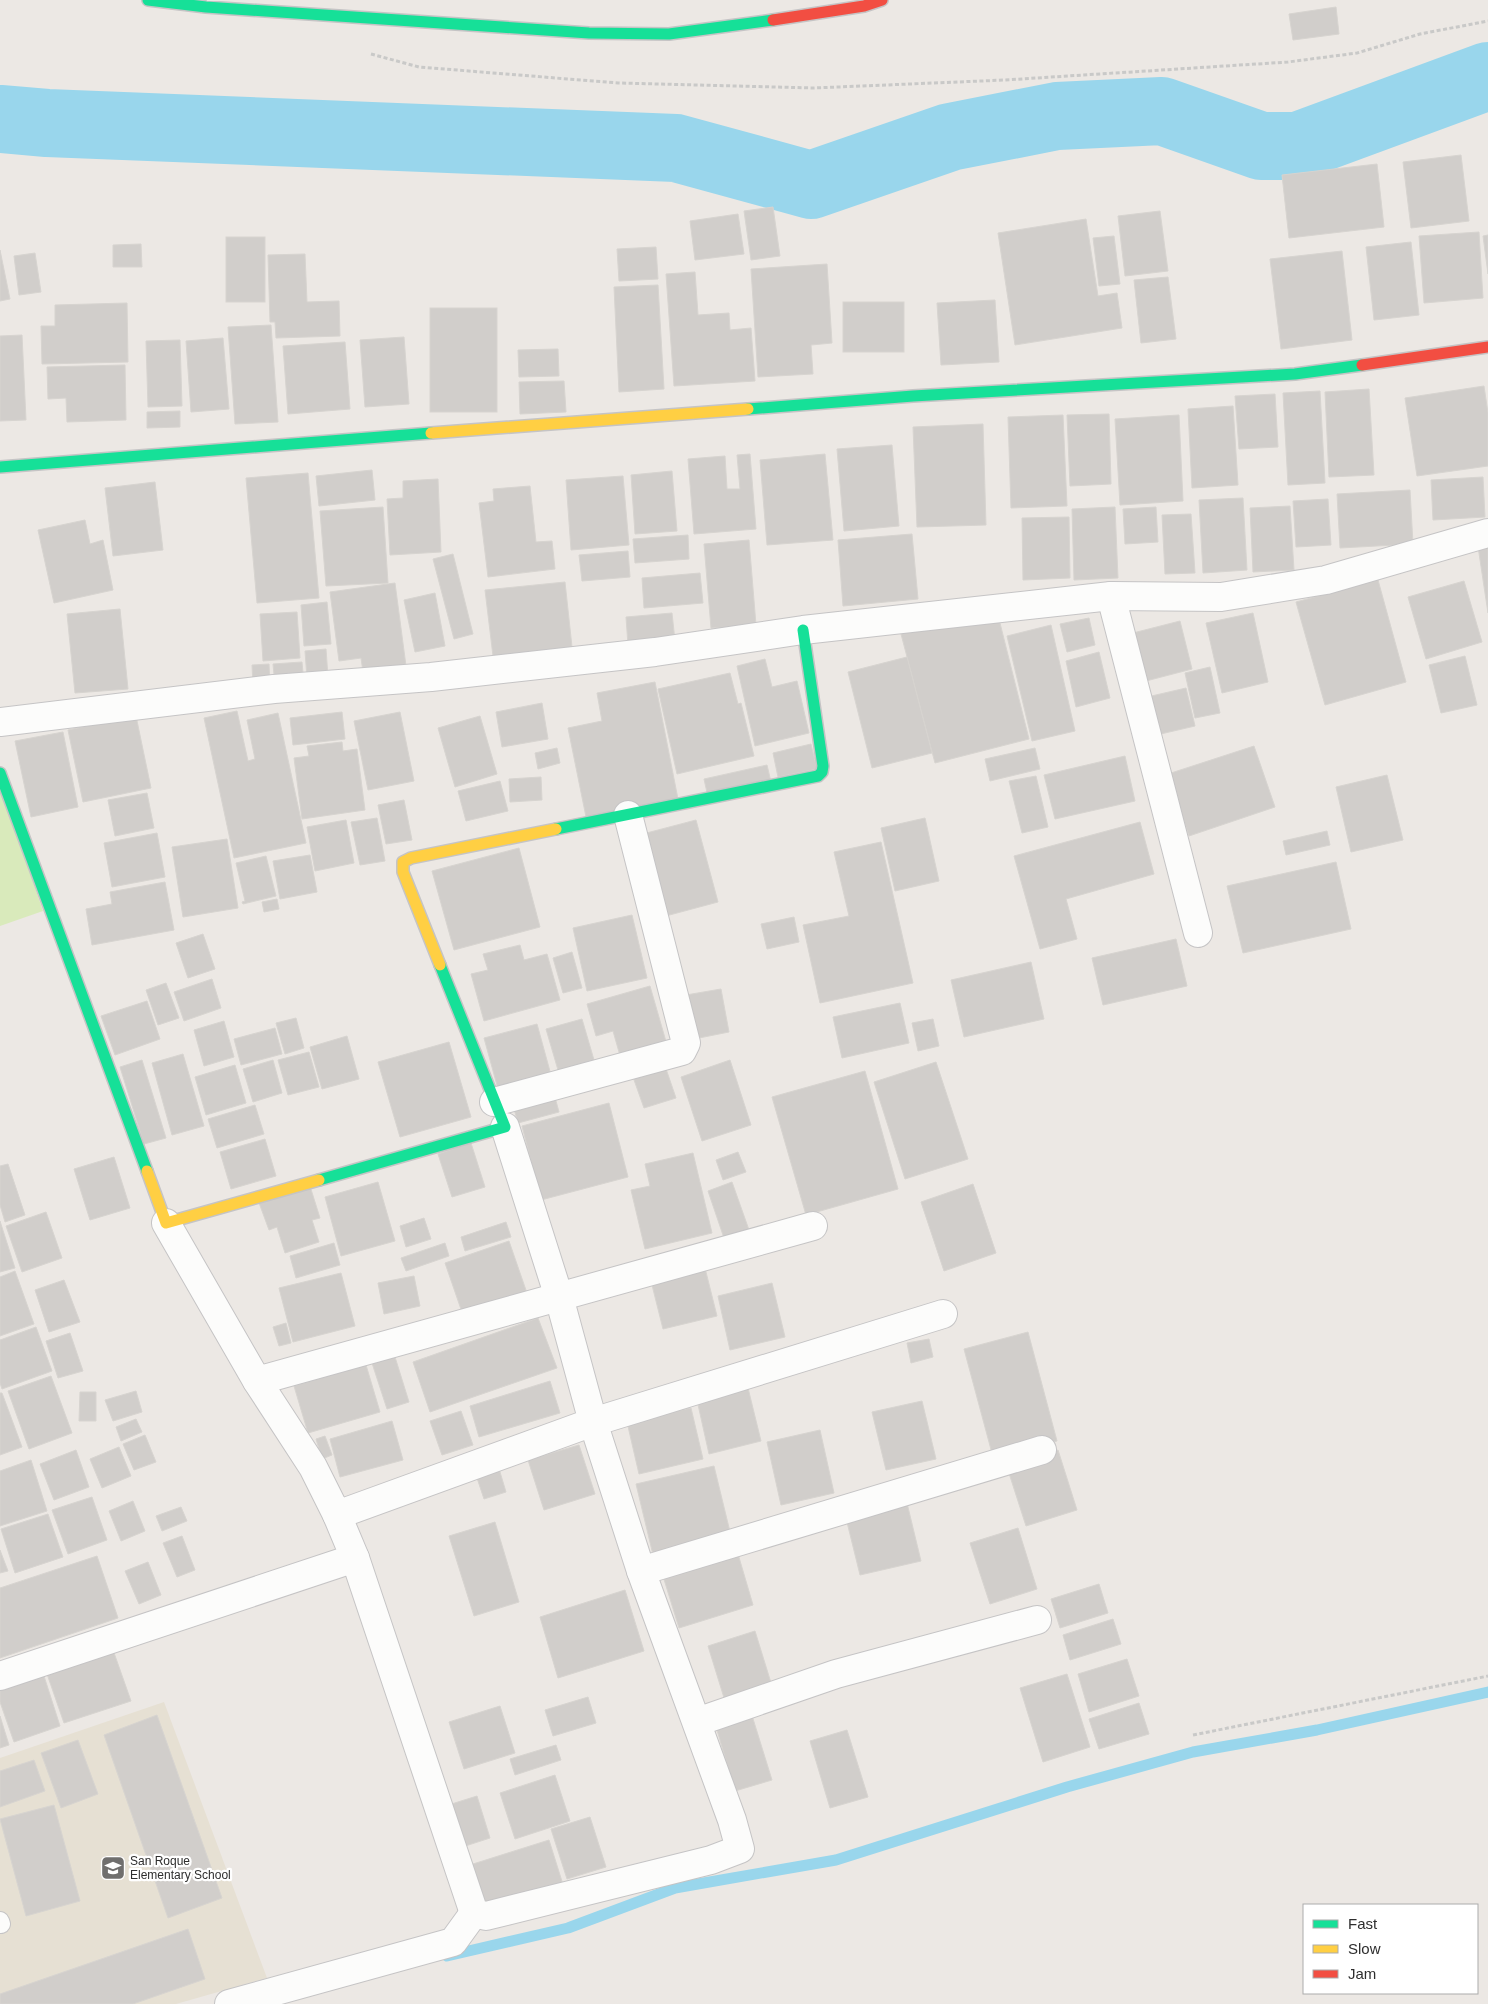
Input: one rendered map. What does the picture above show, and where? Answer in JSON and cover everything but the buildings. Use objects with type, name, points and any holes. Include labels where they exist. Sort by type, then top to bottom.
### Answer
[{"type":"street","points":[[148,0],[206,7],[588,33],[660,34],[799,17],[864,6],[882,0]]},
{"type":"street","points":[[0,467],[913,396],[1295,374],[1488,347]]},
{"type":"street","points":[[0,722],[274,689],[431,677],[636,654],[803,630],[1112,596],[1221,597],[1326,580],[1488,533]]},
{"type":"street","points":[[1112,596],[1198,933]]},
{"type":"street","points":[[474,1913],[486,1916],[711,1860],[740,1849],[732,1820],[641,1570],[593,1422],[559,1297],[505,1127],[403,872],[403,862],[420,856],[818,776],[824,766],[803,630]]},
{"type":"street","points":[[0,772],[166,1223],[257,1381],[313,1467],[356,1558],[474,1913]]},
{"type":"street","points":[[494,1102],[682,1050],[686,1043],[628,815]]},
{"type":"street","points":[[166,1223],[505,1127]]},
{"type":"street","points":[[257,1381],[813,1226]]},
{"type":"street","points":[[337,1515],[593,1422],[943,1314]]},
{"type":"street","points":[[641,1570],[1042,1450]]},
{"type":"street","points":[[0,1676],[356,1558]]},
{"type":"street","points":[[697,1722],[836,1674],[1037,1620]]},
{"type":"street","points":[[229,2004],[453,1942],[474,1913]]},
{"type":"path","points":[[363,52],[419,67],[618,83],[814,88],[1005,80],[1288,62],[1357,53],[1420,34],[1488,21]]},
{"type":"path","points":[[1193,1735],[1488,1676]]},
{"type":"shaded area","name":"San Roque Elementary School","points":[[164,1702],[267,1978],[176,2004],[0,2004],[0,1758]]},
{"type":"green space","points":[[0,785],[43,911],[0,926]]},
{"type":"waterway","points":[[0,119],[47,123],[676,148],[811,185],[950,137],[1057,116],[1162,111],[1261,146],[1298,146],[1488,76]]},
{"type":"waterway","points":[[447,1956],[568,1928],[675,1888],[836,1860],[1067,1787],[1193,1752],[1317,1730],[1488,1692]]},
{"type":"traffic: fast","points":[[148,0],[206,7],[589,33],[669,34],[773,20]]},
{"type":"traffic: fast","points":[[748,409],[913,396],[1295,374],[1362,365]]},
{"type":"traffic: fast","points":[[0,467],[431,433]]},
{"type":"traffic: fast","points":[[556,829],[818,776],[822,772],[823,766],[803,630]]},
{"type":"traffic: fast","points":[[0,773],[147,1171]]},
{"type":"traffic: fast","points":[[319,1180],[505,1127],[440,965]]},
{"type":"traffic: slow","points":[[431,433],[748,409]]},
{"type":"traffic: slow","points":[[440,965],[403,872],[403,862],[411,858],[556,829]]},
{"type":"traffic: slow","points":[[147,1171],[166,1223],[319,1180]]},
{"type":"traffic: jam","points":[[773,20],[864,6],[882,0]]},
{"type":"traffic: jam","points":[[1362,365],[1488,347]]},
{"type":"place","name":"San Roque Elementary School","points":[[113,1868]]}]
